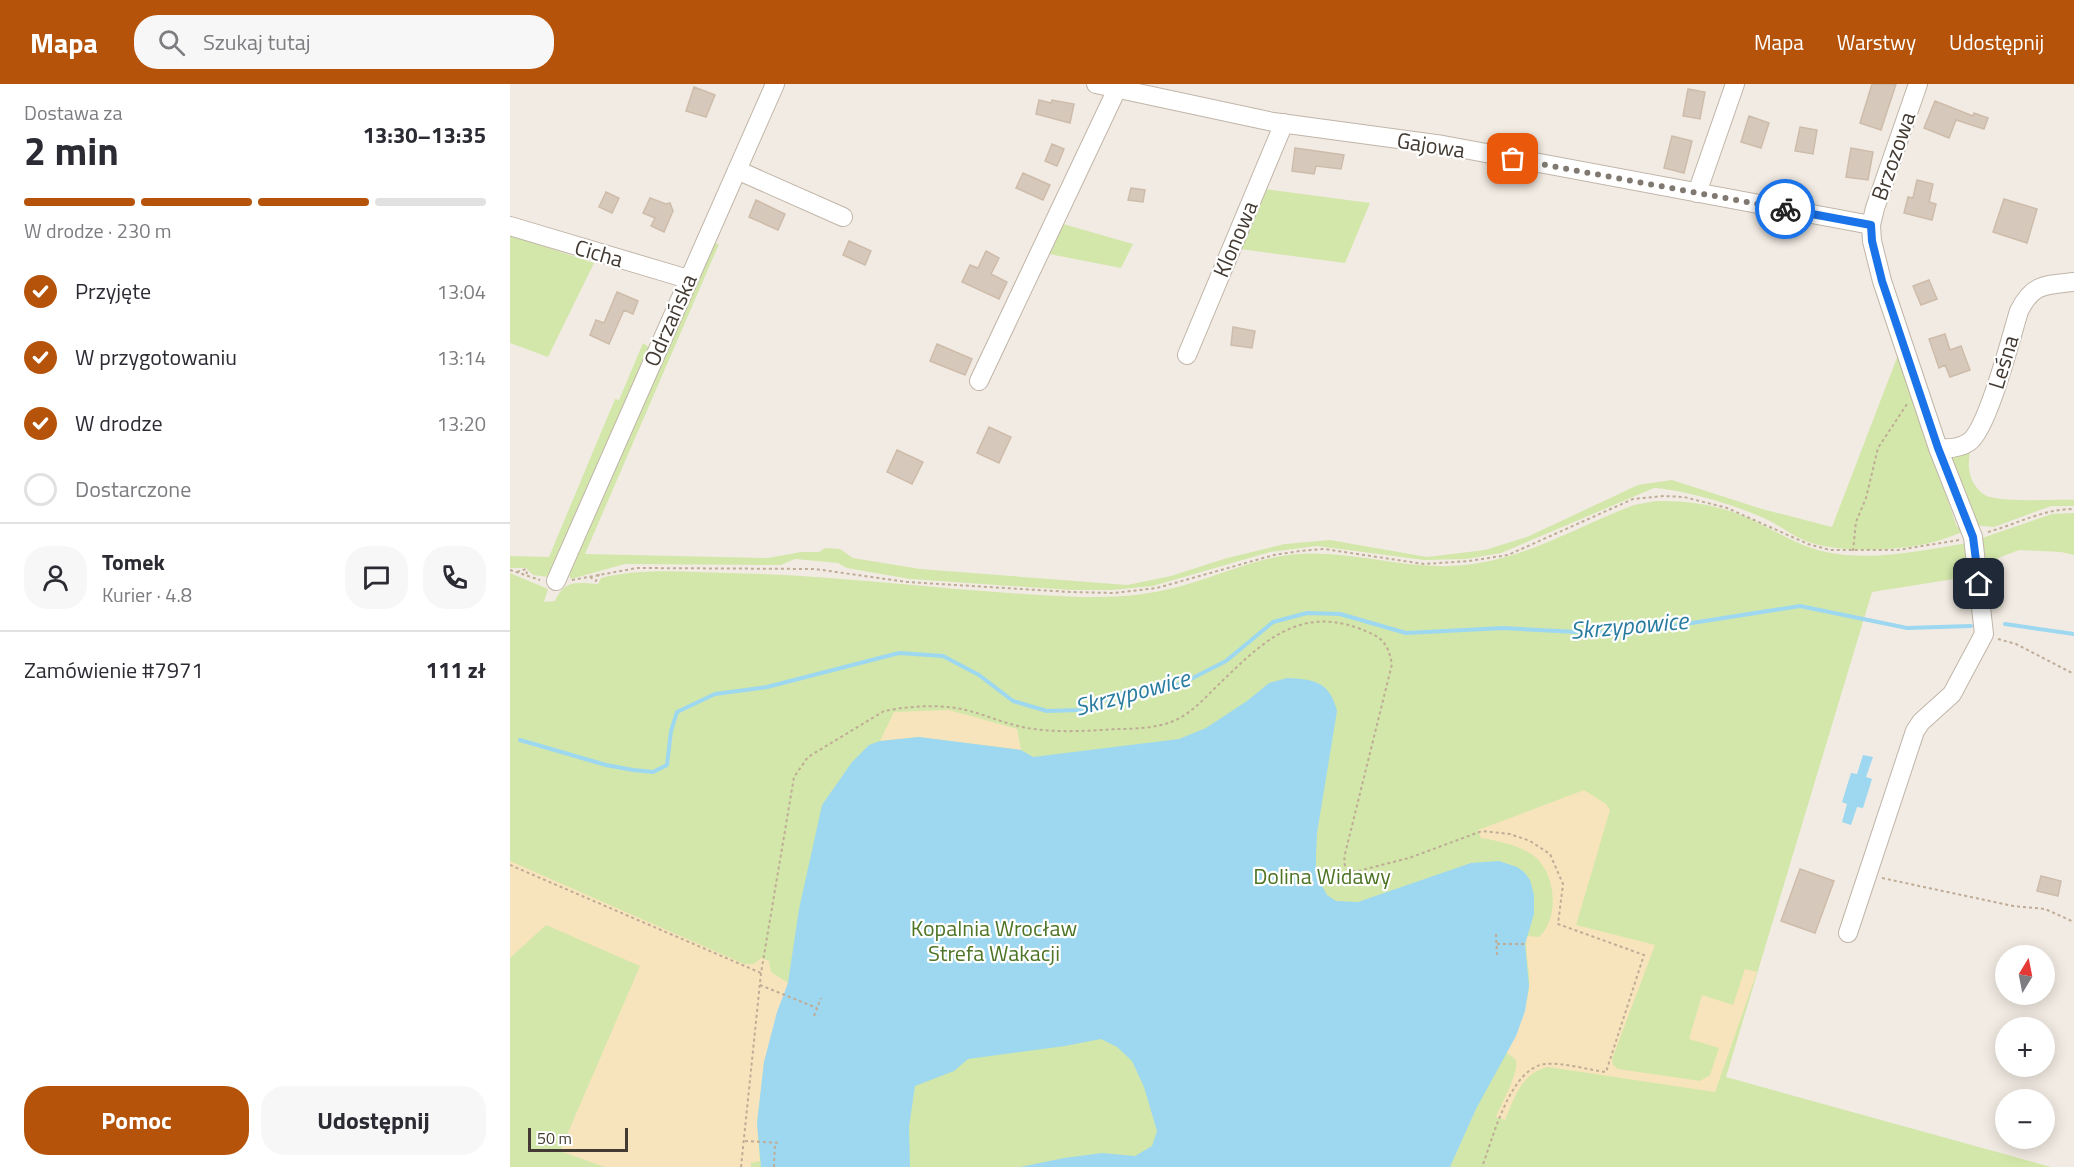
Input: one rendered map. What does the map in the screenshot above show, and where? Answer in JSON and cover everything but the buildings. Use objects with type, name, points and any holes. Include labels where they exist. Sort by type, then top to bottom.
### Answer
[{"type":"street","name":"Odrzańska","points":[[547,580],[566,556],[775,84]]},
{"type":"street","name":"Gajowa","points":[[1096,84],[1284,123],[1443,146],[1871,225]]},
{"type":"street","points":[[1697,194],[1736,84]]},
{"type":"street","name":"Brzozowa","points":[[1918,84],[1890,159],[1871,225],[1872,241],[1882,281],[1938,448],[1973,537],[1984,634]]},
{"type":"street","points":[[979,381],[1117,89]]},
{"type":"street","name":"Klonowa","points":[[1187,355],[1284,123]]},
{"type":"street","points":[[737,170],[843,217]]},
{"type":"street","name":"Cicha","points":[[510,226],[688,279]]},
{"type":"street","name":"Leśna","points":[[1938,448],[1959,447],[1971,441],[1983,423],[2019,310],[2025,300],[2038,286],[2074,282]]},
{"type":"street","points":[[1848,933],[1915,731],[1952,694],[1984,634]]},
{"type":"path","points":[[1853,551],[1856,522],[1866,498],[1878,448],[1905,407],[1916,383]]},
{"type":"path","points":[[580,579],[590,577],[596,581],[600,574],[637,568],[815,569],[918,583],[1114,593],[1156,588],[1300,550],[1324,549],[1424,564],[1469,561],[1508,555],[1633,500],[1664,496],[1684,497],[1727,508],[1808,544],[1830,550],[1853,551],[1898,550],[1973,537],[2010,526],[2038,514],[2060,509],[2074,509]]},
{"type":"path","points":[[517,572],[526,569],[527,576]]},
{"type":"path","points":[[510,570],[547,580]]},
{"type":"path","points":[[741,1167],[761,973],[794,777],[808,757],[884,711],[899,708],[949,707],[1025,728],[1065,732],[1130,729],[1171,722],[1198,704],[1271,638],[1301,622],[1334,622],[1378,637],[1388,645],[1392,664],[1345,854],[1343,864],[1346,869],[1350,872],[1358,871],[1399,861],[1482,831],[1510,834],[1530,841],[1550,854],[1563,884],[1558,924],[1644,955],[1606,1072],[1547,1064],[1533,1067],[1515,1085],[1482,1167]]},
{"type":"path","points":[[1984,634],[2016,644],[2074,674]]},
{"type":"path","points":[[510,865],[761,973]]},
{"type":"path","points":[[1868,875],[2013,906],[2045,909],[2074,922]]},
{"type":"path","points":[[1496,934],[1497,956]]},
{"type":"path","points":[[1497,944],[1525,944]]},
{"type":"path","points":[[760,984],[817,1008]]},
{"type":"path","points":[[814,1016],[821,998]]},
{"type":"path","points":[[744,1141],[781,1143]]},
{"type":"path","points":[[774,1167],[775,1143]]},
{"type":"green space","points":[[1265,189],[1370,203],[1345,263],[1240,249]]},
{"type":"green space","points":[[1063,224],[1133,244],[1121,268],[1049,254]]},
{"type":"green space","points":[[510,235],[594,263],[548,357],[510,343]]},
{"type":"green space","points":[[709,242],[719,244],[585,554],[768,558],[801,552],[819,552],[825,548],[840,549],[853,558],[920,569],[1127,585],[1171,576],[1227,558],[1285,544],[1330,540],[1427,557],[1485,550],[1527,537],[1638,485],[1672,480],[1762,509],[1832,527],[1898,355],[1957,527],[1963,526],[1965,531],[1930,543],[1902,548],[1869,550],[1821,546],[1808,542],[1760,516],[1730,505],[1682,492],[1654,488],[1501,553],[1466,559],[1424,560],[1317,546],[1270,552],[1153,586],[1112,590],[1071,590],[910,579],[847,568],[838,563],[795,559],[781,565],[625,564],[571,579],[567,571]]},
{"type":"green space","points":[[643,343],[651,349],[554,573],[548,577],[533,575],[526,568],[510,568],[510,556],[549,557],[615,399],[619,400]]},
{"type":"green space","points":[[1971,449],[1970,474],[1975,486],[1985,495],[2014,500],[2074,500],[2074,506],[2051,506],[1994,527],[1972,525],[1948,455]]},
{"type":"green space","name":"Dolina Widawy","points":[[1656,501],[1691,502],[1724,509],[1746,517],[1805,546],[1844,555],[1898,554],[1968,543],[1976,607],[1966,608],[1960,578],[1872,592],[1726,1077],[2051,1167],[510,1167],[510,573],[548,589],[544,602],[555,601],[563,589],[572,584],[598,584],[601,578],[616,575],[664,571],[771,574],[1036,595],[1124,596],[1165,590],[1260,561],[1300,554],[1347,556],[1441,566],[1487,562],[1531,549],[1634,505]]},
{"type":"green space","points":[[2074,513],[2074,555],[2061,552],[2019,550],[1998,558],[2001,607],[1988,607],[1979,539],[2052,514]]},
{"type":"sand","points":[[949,710],[1017,729],[1021,750],[919,737],[880,741],[894,712]]},
{"type":"sand","points":[[1584,790],[1606,804],[1610,810],[1576,925],[1655,945],[1612,1059],[1613,1065],[1618,1069],[1700,1081],[1710,1075],[1719,1048],[1689,1039],[1702,995],[1733,1005],[1745,969],[1757,972],[1715,1092],[1548,1067],[1539,1070],[1525,1080],[1505,1120],[1496,1117],[1516,1066],[1515,1059],[1505,1052],[1521,1021],[1528,995],[1527,936],[1539,937],[1546,929],[1550,919],[1553,896],[1547,873],[1534,856],[1515,846],[1481,838],[1478,830]]},
{"type":"sand","points":[[510,861],[744,964],[754,964],[761,958],[769,961],[771,972],[788,983],[764,1062],[757,1123],[760,1161],[751,1163],[751,1167],[605,1167],[560,1151],[640,966],[546,925],[510,958]]},
{"type":"water","points":[[1287,678],[1320,684],[1330,694],[1337,711],[1317,833],[1316,874],[1327,895],[1336,901],[1358,902],[1471,863],[1499,861],[1517,867],[1530,880],[1534,895],[1534,914],[1525,944],[1529,986],[1525,1011],[1516,1036],[1476,1109],[1450,1167],[1020,1167],[1102,1153],[1135,1156],[1152,1146],[1157,1131],[1144,1087],[1132,1061],[1117,1047],[1101,1039],[968,1059],[954,1071],[915,1086],[909,1127],[910,1167],[761,1167],[757,1123],[764,1062],[777,1012],[788,983],[799,909],[822,805],[852,762],[869,745],[880,741],[919,737],[1021,750],[1033,757],[1179,739],[1206,728],[1247,701],[1269,683]]},
{"type":"water","points":[[1863,755],[1873,757],[1866,777],[1872,779],[1863,808],[1857,807],[1851,825],[1842,822],[1847,804],[1842,802],[1851,773],[1857,774]]},
{"type":"waterway","name":"Skrzypowice","points":[[520,740],[606,765],[653,772],[667,765],[671,731],[677,712],[715,694],[767,687],[899,653],[943,656],[979,675],[1013,701],[1047,711],[1080,710],[1120,694],[1152,685],[1181,684],[1226,661],[1273,622],[1307,613],[1340,614],[1406,633],[1503,628],[1595,633],[1679,625],[1800,606],[1907,628],[1971,626]]},
{"type":"waterway","name":"Skrzypowice","points":[[2005,624],[2074,634]]},
{"type":"way so far","points":[[1513,159],[1785,209]]},
{"type":"route","points":[[1785,209],[1871,225],[1872,241],[1882,281],[1938,448],[1973,537],[1979,584]]},
{"type":"park label","name":"Kopalnia Wrocław Strefa Wakacji","points":[[994,940]]}]
